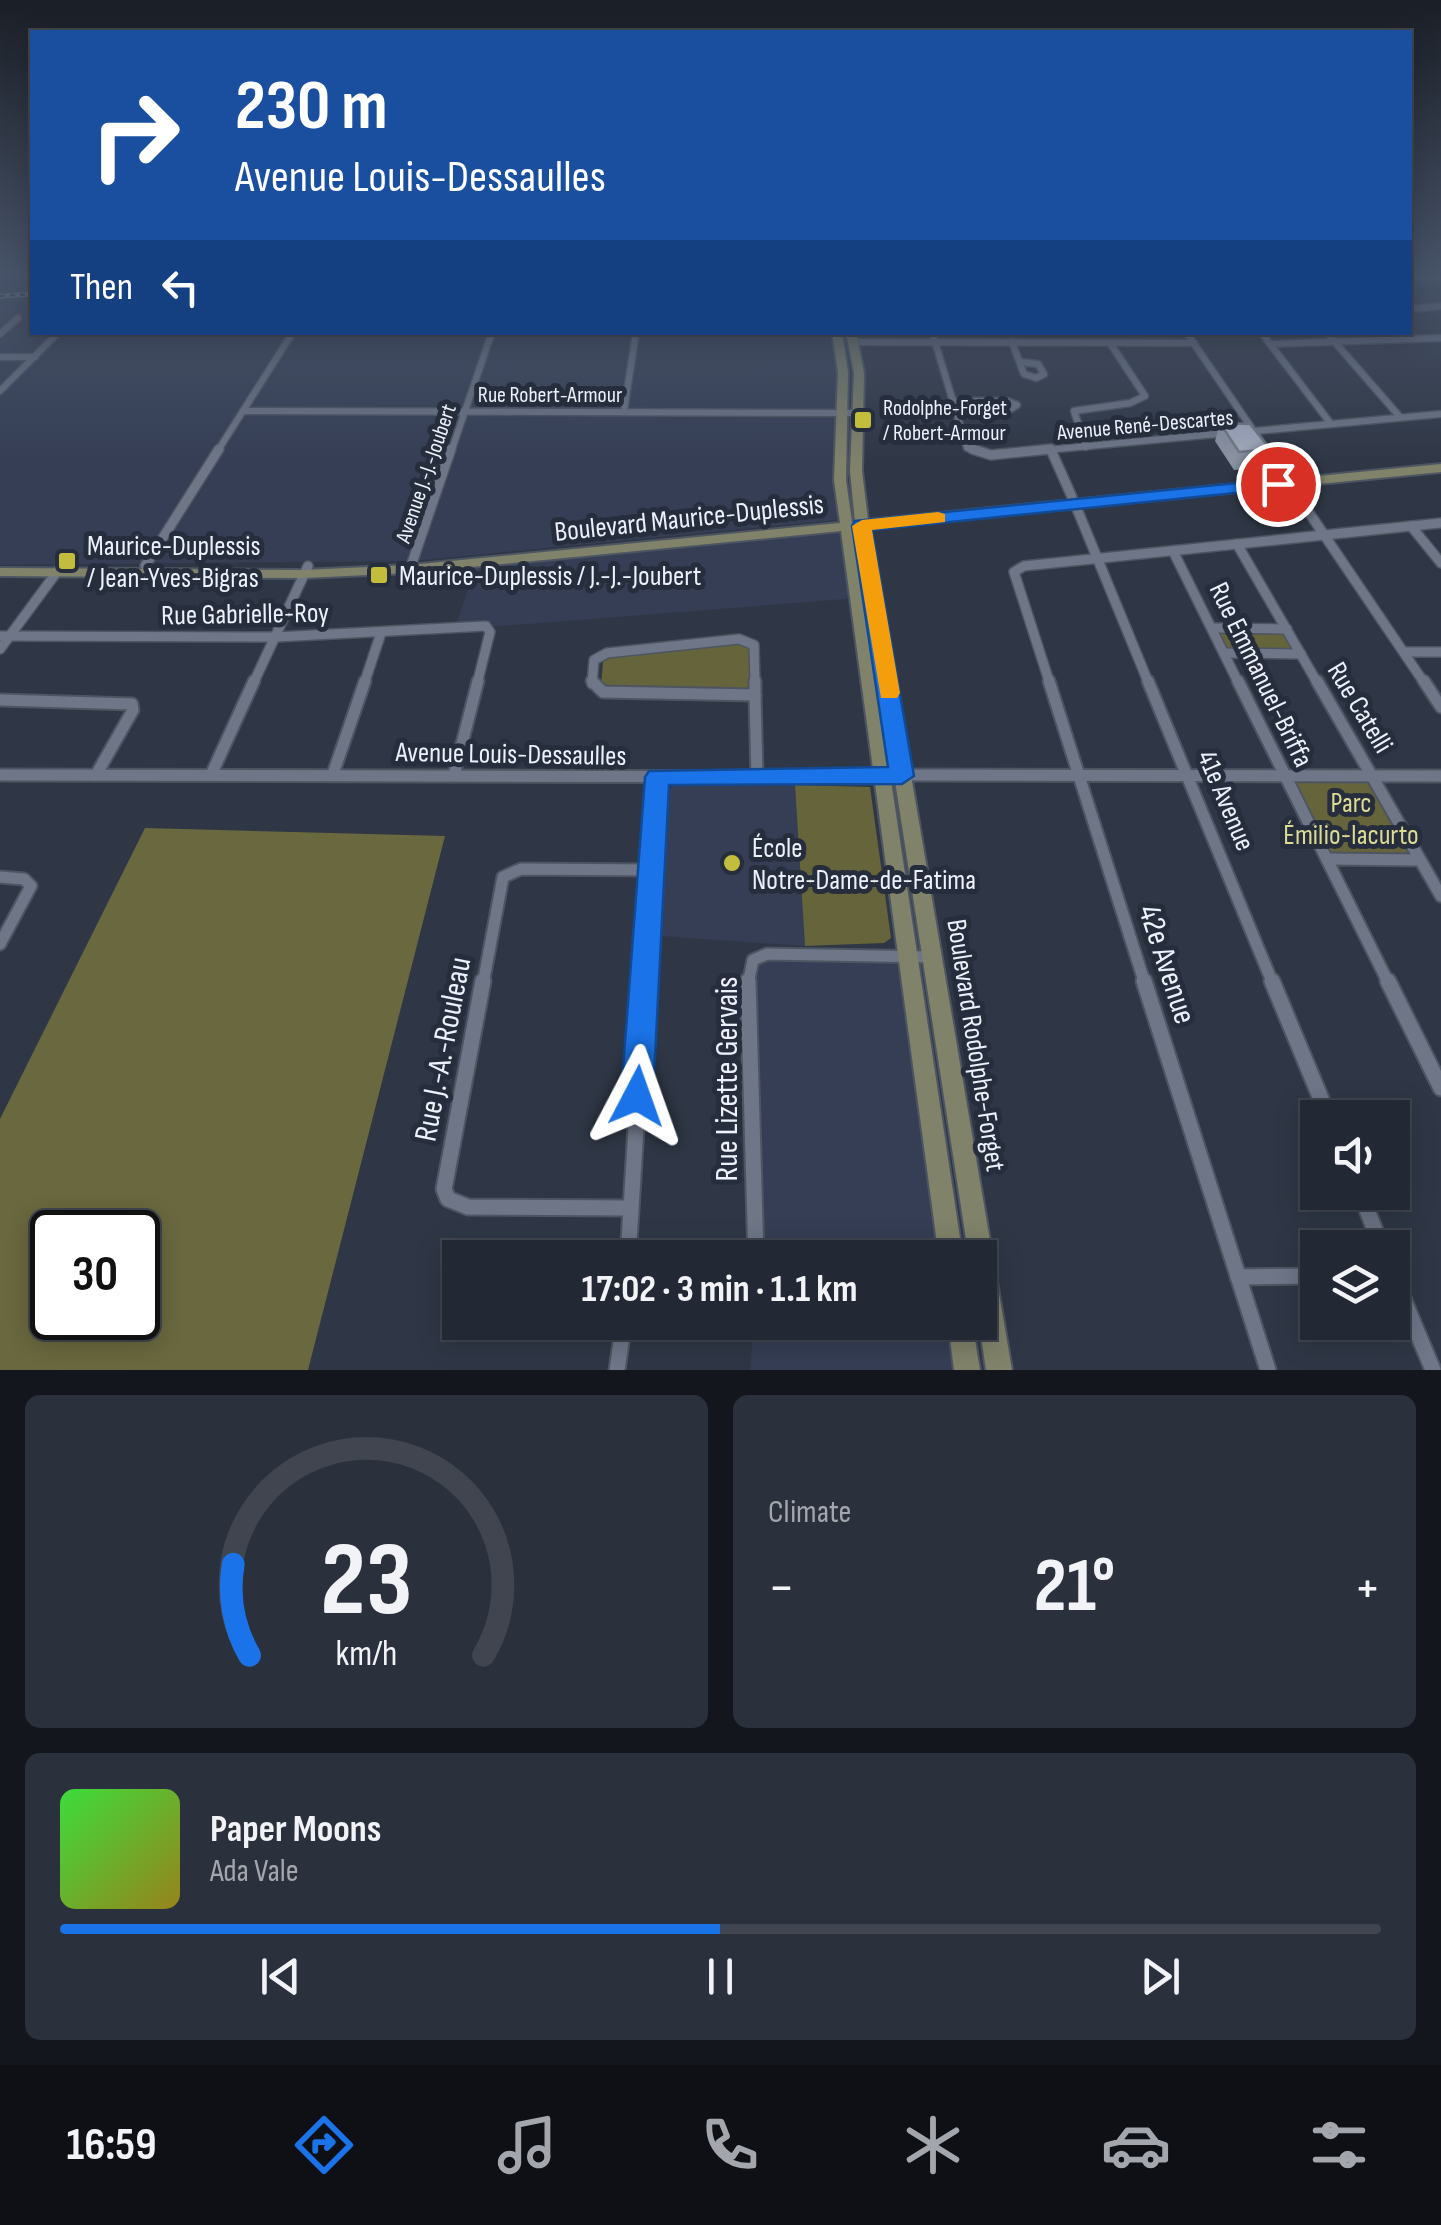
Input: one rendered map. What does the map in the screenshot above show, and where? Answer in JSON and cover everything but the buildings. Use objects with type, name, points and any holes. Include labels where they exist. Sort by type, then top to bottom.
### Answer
[{"type":"street","points":[[0,391],[56,335]]},
{"type":"street","points":[[144,566],[291,335]]},
{"type":"street","name":"Avenue J.-J.-Joubert","points":[[411,565],[491,335]]},
{"type":"street","points":[[624,412],[636,335]]},
{"type":"street","name":"Boulevard Rodolphe-Forget","points":[[835,335],[843,372],[840,480],[854,522],[921,957],[974,1240]]},
{"type":"street","points":[[933,335],[955,406]]},
{"type":"street","points":[[1188,335],[1441,707]]},
{"type":"street","points":[[1263,335],[1331,424]]},
{"type":"street","points":[[1328,335],[1400,418]]},
{"type":"street","points":[[1400,335],[1407,341]]},
{"type":"street","points":[[853,337],[935,342],[1194,343]]},
{"type":"street","name":"Boulevard Rodolphe-Forget","points":[[853,337],[859,373],[854,522]]},
{"type":"street","points":[[1270,344],[1441,338]]},
{"type":"street","points":[[1012,342],[1020,362]]},
{"type":"street","points":[[1086,446],[1074,411],[1094,404],[1138,402],[1145,396],[1110,342]]},
{"type":"street","points":[[0,357],[34,357]]},
{"type":"street","points":[[843,372],[859,373]]},
{"type":"street","points":[[1007,401],[1017,405],[1009,410],[955,406],[1007,401]]},
{"type":"street","name":"Avenue René-Descartes","points":[[955,406],[972,452],[990,455],[1441,414]]},
{"type":"street","name":"Rue Robert-Armour","points":[[243,411],[856,412]]},
{"type":"street","name":"41e Avenue","points":[[1051,450],[1322,1100]]},
{"type":"street","name":"Boulevard Maurice-Duplessis","points":[[0,564],[59,569],[306,570],[411,565],[1441,465]]},
{"type":"street","points":[[1097,558],[1441,523]]},
{"type":"street","points":[[1412,526],[1441,563]]},
{"type":"street","name":"Rue Catelli","points":[[1237,544],[1441,896]]},
{"type":"street","name":"Rue Emmanuel-Briffa","points":[[1172,551],[1441,1088]]},
{"type":"street","name":"42e Avenue","points":[[1097,558],[1024,566],[1015,575],[1268,1370]]},
{"type":"street","name":"Boulevard Maurice-Duplessis","points":[[0,572],[144,566],[306,570]]},
{"type":"street","points":[[0,649],[5,636],[59,569]]},
{"type":"street","points":[[211,775],[306,570]]},
{"type":"street","name":"Rue Gabrielle-Roy","points":[[5,636],[276,638],[456,625],[489,628],[454,775]]},
{"type":"street","points":[[1213,628],[1287,628]]},
{"type":"street","points":[[333,774],[381,633]]},
{"type":"street","points":[[756,695],[603,692],[592,685],[592,666],[594,660],[607,654],[746,640],[754,645],[756,695],[757,777]]},
{"type":"street","points":[[1404,652],[1441,652]]},
{"type":"street","points":[[1224,653],[1301,654]]},
{"type":"street","points":[[0,700],[132,704],[134,710],[96,775]]},
{"type":"street","name":"Avenue Louis-Dessaulles","points":[[0,775],[1441,776]]},
{"type":"street","points":[[629,1240],[658,777]]},
{"type":"street","points":[[1326,859],[1420,860]]},
{"type":"street","name":"Rue J.-A.-Rouleau","points":[[630,1208],[468,1206],[448,1199],[444,1189],[503,876],[521,868],[651,870]]},
{"type":"street","points":[[0,877],[29,882],[29,891],[0,944]]},
{"type":"street","name":"Rue Lizette Gervais","points":[[755,1240],[748,979],[753,960],[766,954],[921,957]]},
{"type":"street","name":"Boulevard Rodolphe-Forget","points":[[921,957],[949,1240]]},
{"type":"street","points":[[1238,1277],[1300,1276]]},
{"type":"street","points":[[1410,1315],[1433,1370]]},
{"type":"street","points":[[617,1370],[623,1340]]},
{"type":"street","points":[[963,1340],[968,1370]]},
{"type":"street","name":"Boulevard Rodolphe-Forget","points":[[993,1340],[999,1370]]},
{"type":"shaded area","points":[[0,335],[837,335],[847,519],[412,561],[0,565]]},
{"type":"shaded area","points":[[847,527],[858,598],[489,627],[456,625],[477,563]]},
{"type":"shaded area","name":"École Notre-Dame-de-Fatima","points":[[676,785],[795,785],[805,946],[661,936],[668,790]]},
{"type":"shaded area","points":[[145,828],[445,836],[308,1370],[0,1370],[0,1119]]},
{"type":"shaded area","points":[[767,954],[909,957],[949,1240],[756,1240],[753,960]]},
{"type":"shaded area","points":[[752,1340],[963,1340],[967,1370],[750,1370]]},
{"type":"green space","points":[[1217,630],[1281,630],[1293,651],[1228,651]]},
{"type":"green space","points":[[738,642],[750,646],[752,686],[746,690],[601,685],[603,662],[609,656]]},
{"type":"green space","name":"Parc Émilio-Iacurto","points":[[1284,775],[1372,775],[1420,860],[1327,859]]},
{"type":"green space","points":[[795,785],[870,787],[891,938],[884,943],[805,946]]},
{"type":"slow traffic","points":[[889,693],[862,526],[938,518]]},
{"type":"place","name":"Rodolphe-Forget / Robert-Armour","points":[[863,420]]},
{"type":"place","name":"Maurice-Duplessis / Jean-Yves-Bigras","points":[[67,561]]},
{"type":"place","name":"Maurice-Duplessis / J.-J.-Joubert","points":[[379,575]]},
{"type":"place","name":"École Notre-Dame-de-Fatima","points":[[732,863]]},
{"type":"route","points":[[637,1096],[658,777],[902,776],[862,526],[1278,484]]}]
